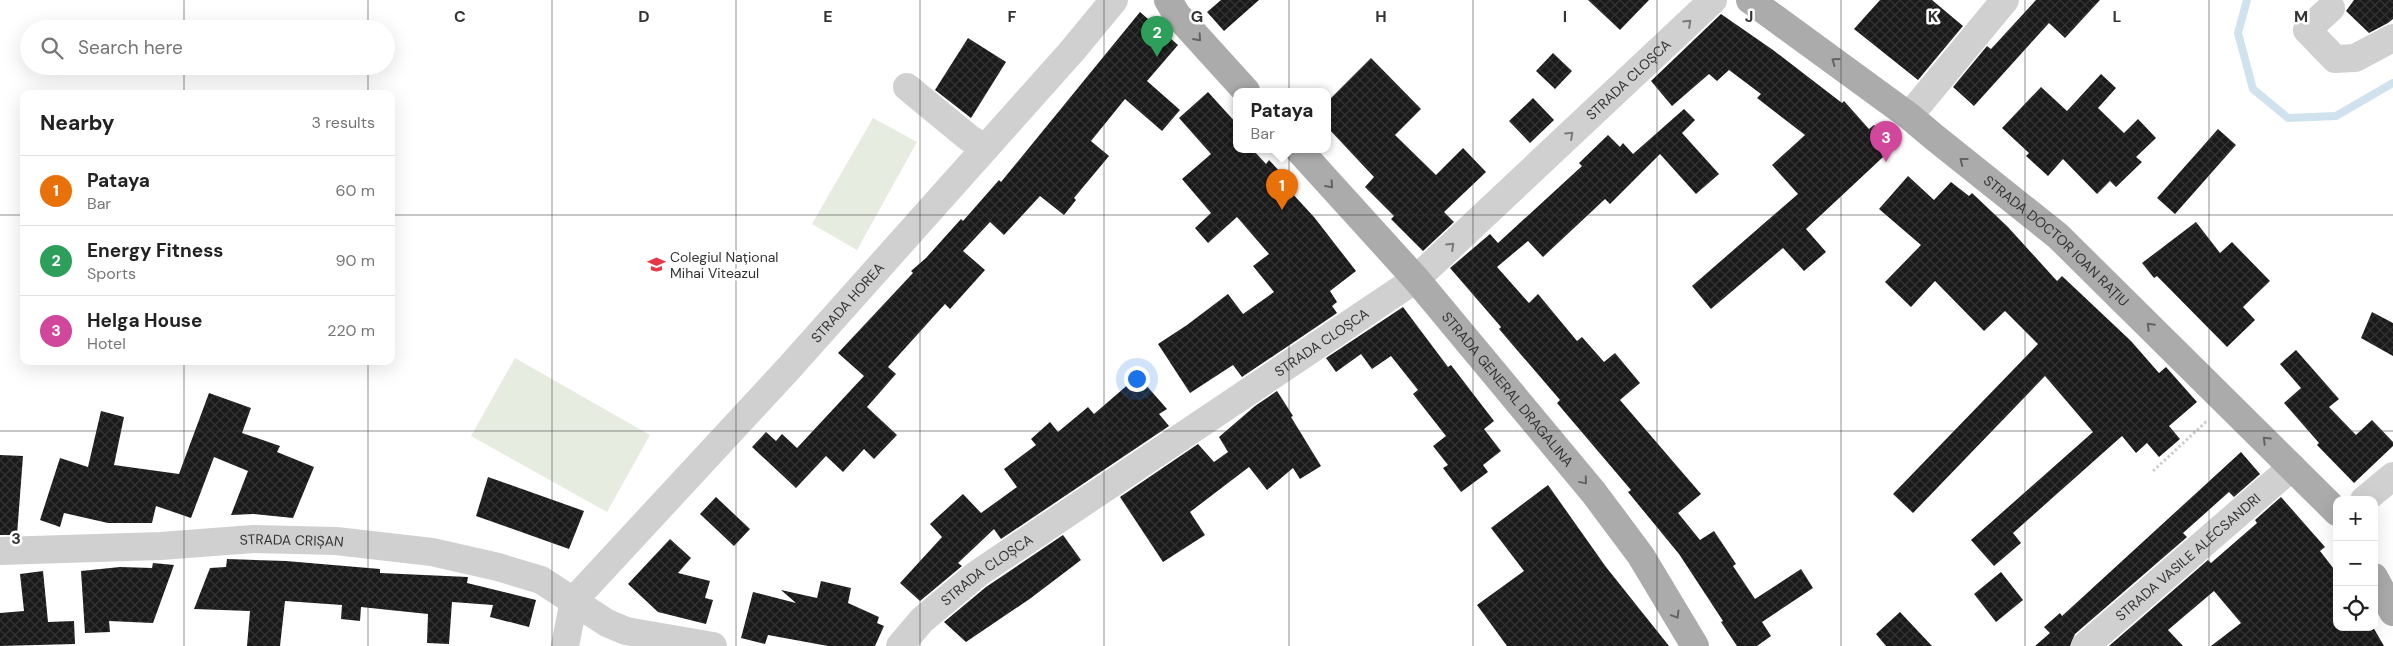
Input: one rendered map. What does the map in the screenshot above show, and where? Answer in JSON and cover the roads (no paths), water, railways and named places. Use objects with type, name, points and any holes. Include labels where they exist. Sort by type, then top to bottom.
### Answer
[{"type":"main road","points":[[1168,0],[1177,15],[1243,88]]},
{"type":"main road","name":"STRADA DOCTOR IOAN RAȚIU","points":[[1750,0],[1909,116],[2058,236],[2333,508]]},
{"type":"main road","name":"STRADA GENERAL DRAGALINA","points":[[1302,153],[1416,280],[1594,493],[1641,556],[1695,646]]},
{"type":"main road","points":[[2378,584],[2392,607]]},
{"type":"street","name":"STRADA HOREA","points":[[574,600],[789,368],[1114,0]]},
{"type":"street","name":"STRADA CLOȘCA","points":[[900,646],[922,620],[977,574],[1416,280],[1713,0]]},
{"type":"street","points":[[1909,116],[2006,0]]},
{"type":"street","points":[[2332,8],[2307,30],[2335,59],[2355,58],[2393,38]]},
{"type":"street","points":[[907,88],[969,138],[985,148]]},
{"type":"street","name":"STRADA VASILE ALECSANDRI","points":[[2085,646],[2292,467]]},
{"type":"street","points":[[2369,496],[2393,476]]},
{"type":"street","name":"STRADA CRIȘAN","points":[[0,551],[161,546],[253,539],[336,540],[432,552],[498,567],[541,580],[607,623],[626,631],[713,646]]},
{"type":"street","points":[[565,646],[574,600]]},
{"type":"waterway","points":[[2247,0],[2238,33],[2253,89],[2288,118],[2336,116],[2393,83]]},
{"type":"place","name":"Energy Fitness","points":[[1157,57]]},
{"type":"place","name":"Helga House","points":[[1886,162]]},
{"type":"place","name":"Pataya","points":[[1282,210]]},
{"type":"place","name":"Colegiul Național Mihai Viteazul","points":[[656,265]]}]
